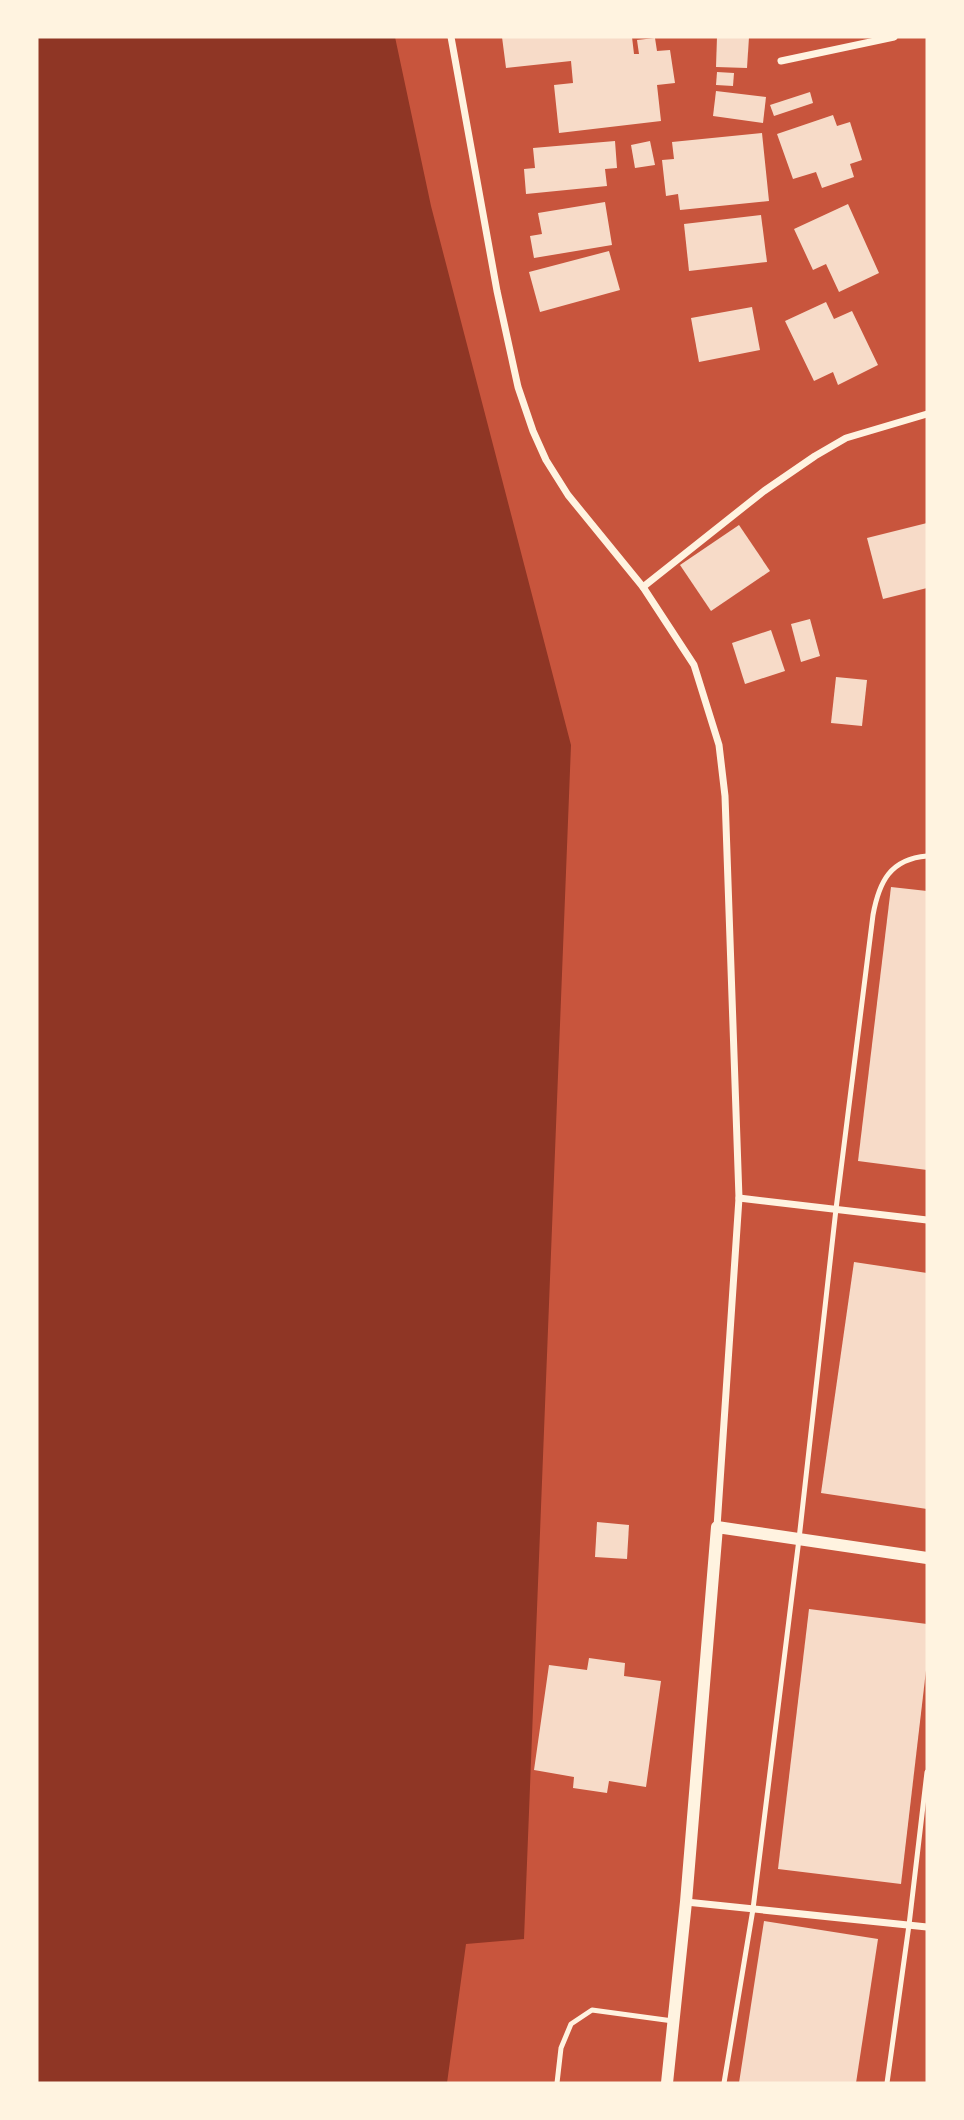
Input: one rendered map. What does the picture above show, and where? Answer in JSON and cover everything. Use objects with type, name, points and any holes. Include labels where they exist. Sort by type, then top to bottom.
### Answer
[{"type":"street","points":[[451,37],[497,291],[518,387],[533,431],[546,460],[568,495],[643,587],[694,665],[719,745],[724,796],[739,1198],[717,1527],[667,2083]]},
{"type":"street","points":[[781,61],[894,37]]},
{"type":"street","points":[[643,587],[764,492],[815,456],[846,438],[927,414]]},
{"type":"street","points":[[739,1198],[927,1220]]},
{"type":"street","points":[[717,1527],[927,1558]]},
{"type":"street","points":[[685,1902],[927,1927]]},
{"type":"lane","points":[[724,2083],[752,1909],[799,1539],[836,1209],[877,894],[882,882],[896,867],[908,859],[927,856]]},
{"type":"lane","points":[[887,2083],[927,1772]]},
{"type":"lane","points":[[557,2083],[561,2048],[571,2024],[592,2010],[674,2021]]},
{"type":"shaded area","points":[[37,37],[395,37],[431,206],[571,745],[524,1939],[466,1944],[447,2083],[37,2083]]},
{"type":"building","points":[[502,37],[632,37],[634,54],[639,54],[637,40],[655,38],[657,51],[670,50],[675,83],[657,85],[661,121],[559,133],[554,85],[573,83],[571,61],[506,68]]},
{"type":"building","points":[[717,37],[749,37],[747,68],[716,67]]},
{"type":"building","points":[[717,72],[734,73],[733,86],[716,85]]},
{"type":"building","points":[[716,91],[766,97],[763,123],[713,116]]},
{"type":"building","points":[[810,92],[813,103],[774,116],[770,105]]},
{"type":"building","points":[[833,115],[837,126],[850,122],[862,160],[850,164],[854,177],[822,188],[816,172],[793,179],[777,134]]},
{"type":"building","points":[[762,133],[769,201],[680,210],[678,194],[666,196],[662,160],[674,159],[672,142]]},
{"type":"building","points":[[615,141],[617,168],[605,169],[607,186],[526,194],[524,169],[535,168],[533,148]]},
{"type":"building","points":[[650,141],[655,165],[635,168],[631,145]]},
{"type":"building","points":[[605,202],[612,245],[534,258],[530,236],[542,234],[538,213]]},
{"type":"building","points":[[848,204],[879,273],[839,292],[826,264],[813,270],[794,229]]},
{"type":"building","points":[[761,215],[767,262],[689,271],[684,224]]},
{"type":"building","points":[[609,251],[620,290],[540,312],[529,272]]},
{"type":"building","points":[[826,302],[834,319],[852,311],[878,365],[838,385],[833,372],[814,381],[785,321]]},
{"type":"building","points":[[752,307],[760,350],[699,362],[691,318]]},
{"type":"building","points":[[927,523],[927,588],[883,599],[867,538]]},
{"type":"building","points":[[739,525],[770,571],[711,611],[680,565]]},
{"type":"building","points":[[810,619],[820,656],[801,662],[791,624]]},
{"type":"building","points":[[771,630],[785,671],[745,684],[732,643]]},
{"type":"building","points":[[836,677],[867,680],[862,726],[831,723]]},
{"type":"building","points":[[891,887],[927,891],[927,1170],[858,1161]]},
{"type":"building","points":[[854,1262],[927,1273],[927,1509],[821,1493]]},
{"type":"building","points":[[597,1522],[629,1525],[627,1559],[595,1557]]},
{"type":"building","points":[[809,1609],[927,1624],[927,1662],[901,1884],[778,1869]]},
{"type":"building","points":[[589,1658],[625,1663],[624,1676],[661,1681],[646,1787],[609,1781],[607,1793],[573,1788],[574,1777],[534,1770],[549,1665],[587,1670]]},
{"type":"building","points":[[764,1921],[878,1939],[856,2083],[739,2083]]}]
